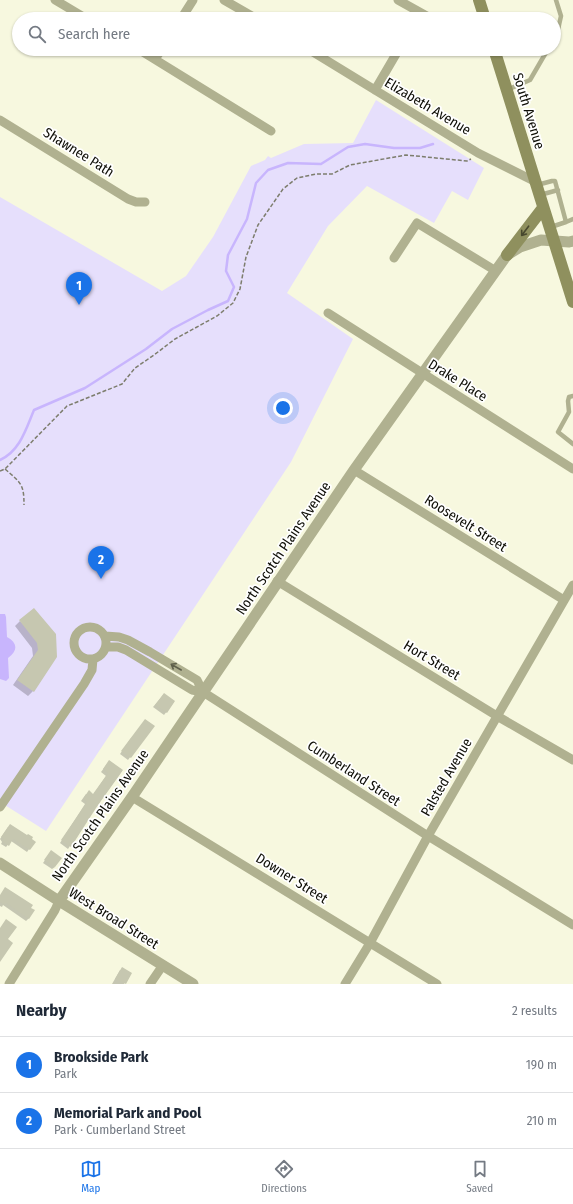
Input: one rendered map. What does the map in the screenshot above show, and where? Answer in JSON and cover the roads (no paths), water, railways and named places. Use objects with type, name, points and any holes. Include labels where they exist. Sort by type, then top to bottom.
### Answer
[{"type":"main road","points":[[479,0],[483,12]]},
{"type":"main road","name":"South Avenue","points":[[495,56],[573,302]]},
{"type":"main road","points":[[507,255],[543,208]]},
{"type":"street","points":[[55,0],[75,12]]},
{"type":"street","points":[[185,12],[193,0]]},
{"type":"street","points":[[224,0],[245,12]]},
{"type":"street","points":[[398,0],[413,12]]},
{"type":"street","points":[[150,56],[271,131]]},
{"type":"street","name":"Elizabeth Avenue","points":[[319,56],[478,153],[537,187]]},
{"type":"street","points":[[375,90],[395,56]]},
{"type":"street","name":"Shawnee Path","points":[[0,120],[128,199],[136,202],[145,202]]},
{"type":"street","points":[[394,258],[417,223],[496,271]]},
{"type":"street","name":"North Scotch Plains Avenue","points":[[58,901],[132,797],[204,692],[277,581],[354,470],[507,255],[528,244],[541,240],[573,241]]},
{"type":"street","name":"Drake Place","points":[[328,313],[573,469]]},
{"type":"street","name":"Roosevelt Street","points":[[354,470],[564,600]]},
{"type":"street","name":"Hort Street","points":[[277,581],[497,716],[573,760]]},
{"type":"street","name":"Palsted Avenue","points":[[345,984],[370,943],[428,836],[573,585]]},
{"type":"street","points":[[89,627],[99,629],[105,636],[106,647],[102,655],[93,659],[82,658],[78,654],[74,645],[76,635],[80,631],[89,627]]},
{"type":"street","name":"Cumberland Street","points":[[105,636],[119,637],[128,640],[150,652],[197,680],[204,692]]},
{"type":"street","name":"Cumberland Street","points":[[106,647],[118,647],[126,650],[192,690],[204,692],[428,836],[573,925]]},
{"type":"street","points":[[0,807],[84,684],[92,670],[93,659]]},
{"type":"street","name":"Downer Street","points":[[132,797],[437,984]]},
{"type":"street","name":"West Broad Street","points":[[0,863],[58,901],[194,984]]},
{"type":"street","points":[[9,984],[55,910],[58,901]]},
{"type":"street","points":[[150,984],[163,965]]},
{"type":"lane","points":[[556,0],[560,12]]},
{"type":"lane","points":[[507,90],[530,80],[544,56]]},
{"type":"lane","points":[[537,187],[554,180],[555,181],[566,222]]},
{"type":"lane","points":[[537,187],[558,190]]},
{"type":"lane","points":[[549,228],[573,219]]},
{"type":"lane","points":[[573,396],[569,398],[569,412],[558,432],[573,444]]},
{"type":"waterway","points":[[0,460],[13,451],[22,439],[34,410],[85,388],[146,349],[172,329],[228,301],[234,287],[226,271],[228,255],[247,219],[256,183],[268,170],[288,163],[321,164],[348,147],[365,144],[394,148],[420,148],[433,144]]},
{"type":"place","name":"Brookside Park","points":[[79,305]]},
{"type":"place","name":"Memorial Park and Pool","points":[[101,579]]}]
